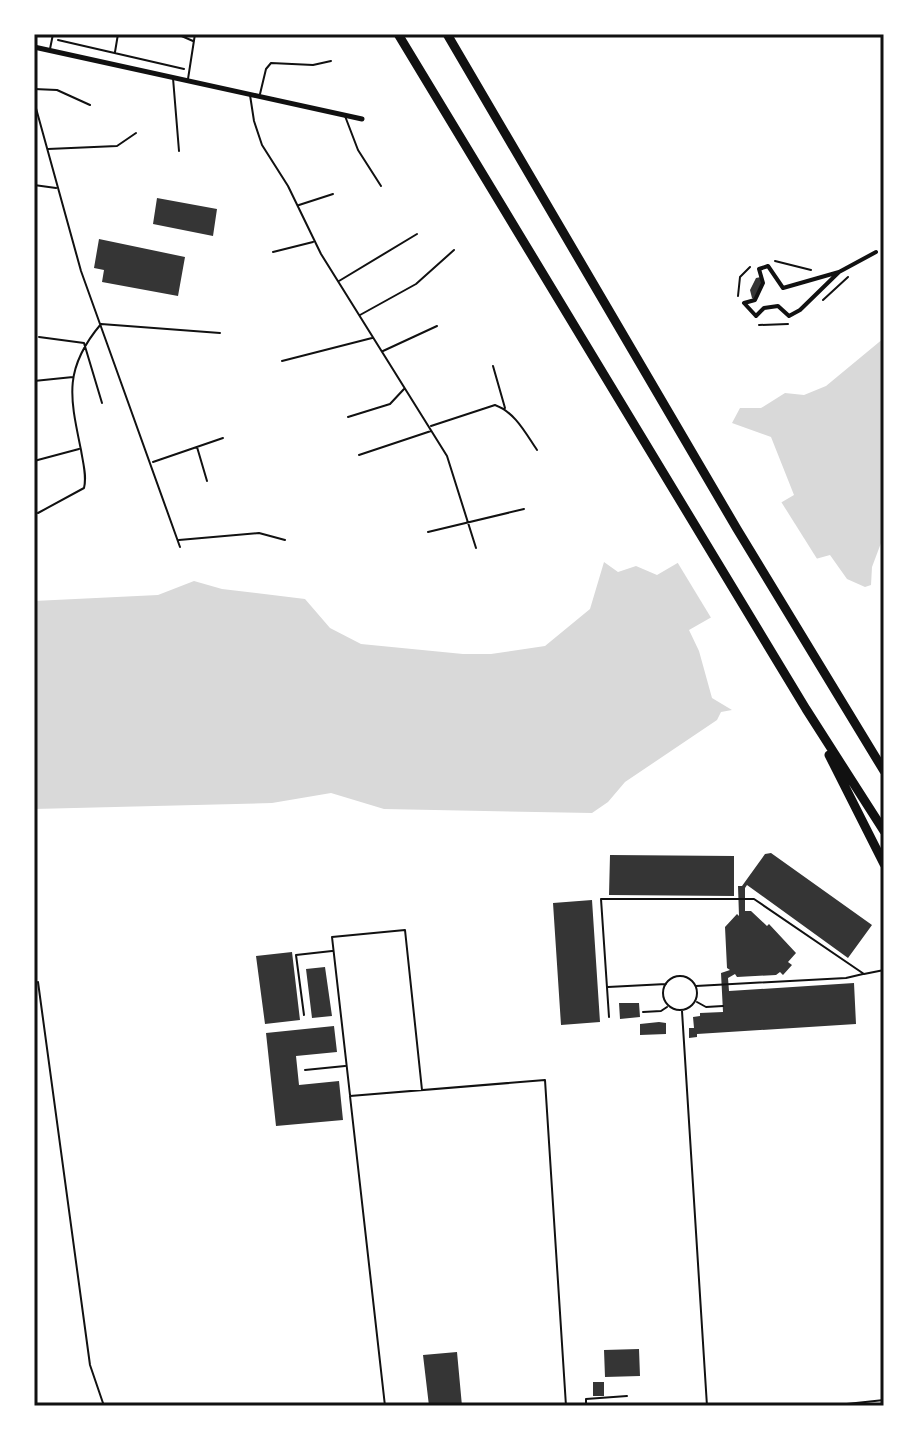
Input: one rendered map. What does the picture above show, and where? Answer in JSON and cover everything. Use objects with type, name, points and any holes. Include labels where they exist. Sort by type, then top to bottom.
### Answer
[{"type":"highway","points":[[398,34],[806,709],[884,831]]},
{"type":"highway","points":[[447,34],[737,529],[884,771]]},
{"type":"highway","points":[[806,709],[884,864]]},
{"type":"street","points":[[34,47],[362,119]]},
{"type":"street","points":[[839,272],[800,310],[789,316],[778,306],[771,305],[756,316],[744,303],[755,300],[763,283],[759,269],[768,266],[783,288],[839,272],[876,252]]},
{"type":"lane","points":[[177,34],[194,42]]},
{"type":"lane","points":[[187,80],[195,34]]},
{"type":"lane","points":[[50,50],[52,36]]},
{"type":"lane","points":[[260,95],[266,69],[271,63],[313,65],[331,61]]},
{"type":"lane","points":[[172,76],[179,151]]},
{"type":"lane","points":[[34,89],[57,90],[90,105]]},
{"type":"lane","points":[[250,93],[262,145],[338,281],[447,456],[476,548]]},
{"type":"lane","points":[[34,101],[71,239],[180,547]]},
{"type":"lane","points":[[344,115],[358,150],[381,186]]},
{"type":"lane","points":[[47,149],[117,146],[136,133]]},
{"type":"lane","points":[[34,185],[57,188]]},
{"type":"lane","points":[[298,205],[333,194]]},
{"type":"lane","points":[[338,281],[417,234]]},
{"type":"lane","points":[[273,252],[315,242]]},
{"type":"lane","points":[[359,315],[416,284],[454,250]]},
{"type":"lane","points":[[101,324],[220,333]]},
{"type":"lane","points":[[38,513],[84,488],[86,481],[70,393],[84,343],[101,324]]},
{"type":"lane","points":[[382,351],[437,326]]},
{"type":"lane","points":[[39,337],[84,343]]},
{"type":"lane","points":[[282,361],[373,338]]},
{"type":"lane","points":[[84,343],[102,403]]},
{"type":"lane","points":[[493,366],[505,409],[537,450]]},
{"type":"lane","points":[[34,381],[74,377]]},
{"type":"lane","points":[[348,417],[390,404],[405,388]]},
{"type":"lane","points":[[359,455],[495,405],[505,409]]},
{"type":"lane","points":[[152,462],[223,438]]},
{"type":"lane","points":[[197,446],[207,481]]},
{"type":"lane","points":[[34,461],[81,449]]},
{"type":"lane","points":[[428,532],[524,509]]},
{"type":"lane","points":[[178,540],[259,533],[285,540]]},
{"type":"lane","points":[[609,1017],[601,899],[754,899],[864,974]]},
{"type":"lane","points":[[385,1406],[332,937],[405,930],[422,1090]]},
{"type":"lane","points":[[304,1015],[296,955],[333,951]]},
{"type":"lane","points":[[696,986],[846,978],[884,970]]},
{"type":"lane","points":[[674,977],[688,978],[696,986],[696,1001],[692,1007],[682,1011],[668,1006],[663,993],[666,984],[674,977]]},
{"type":"lane","points":[[38,982],[90,1365],[104,1406]]},
{"type":"lane","points":[[607,987],[666,984]]},
{"type":"lane","points":[[696,1001],[706,1007],[723,1006]]},
{"type":"lane","points":[[643,1012],[661,1011],[668,1006]]},
{"type":"lane","points":[[682,1011],[707,1406]]},
{"type":"lane","points":[[305,1070],[346,1066]]},
{"type":"lane","points":[[350,1096],[545,1080],[566,1406]]},
{"type":"lane","points":[[586,1406],[586,1399],[627,1396]]},
{"type":"path","points":[[34,34],[189,70]]},
{"type":"path","points":[[114,53],[118,34]]},
{"type":"path","points":[[828,1406],[884,1400]]},
{"type":"shaded area","points":[[884,338],[884,535],[872,567],[871,585],[865,587],[847,579],[830,555],[812,560],[689,630],[699,651],[712,698],[732,710],[721,712],[717,720],[625,782],[608,802],[592,813],[384,809],[331,793],[272,803],[34,809],[34,601],[158,595],[194,581],[222,589],[305,599],[330,628],[361,644],[463,654],[491,654],[545,646],[590,609],[604,562],[618,572],[636,566],[657,575],[794,495],[771,437],[732,423],[740,408],[761,408],[785,393],[804,395],[826,386]]},
{"type":"pier","points":[[780,500],[819,562],[713,621],[676,560]]},
{"type":"building","points":[[157,198],[217,209],[213,236],[153,224]]},
{"type":"building","points":[[99,239],[185,257],[178,296],[102,282],[104,270],[94,268]]},
{"type":"building","points":[[761,277],[763,283],[755,300],[750,290],[756,278]]},
{"type":"building","points":[[771,853],[872,925],[848,958],[747,885],[745,911],[751,911],[767,926],[769,924],[796,953],[788,962],[792,965],[783,975],[780,972],[776,975],[737,977],[735,974],[728,978],[729,991],[854,983],[856,1024],[697,1034],[697,1037],[689,1038],[689,1028],[694,1028],[693,1017],[700,1016],[700,1013],[723,1012],[721,973],[730,970],[727,968],[725,927],[737,914],[739,916],[738,886],[742,886],[765,854]]},
{"type":"building","points":[[610,855],[734,856],[734,896],[609,895]]},
{"type":"building","points":[[592,900],[600,1022],[561,1025],[553,903]]},
{"type":"building","points":[[292,952],[300,1020],[265,1024],[256,956]]},
{"type":"building","points":[[325,967],[332,1016],[312,1018],[306,969]]},
{"type":"building","points":[[619,1003],[639,1003],[640,1017],[620,1019]]},
{"type":"building","points":[[666,1023],[666,1034],[640,1035],[640,1024]]},
{"type":"building","points":[[334,1026],[337,1052],[296,1056],[299,1085],[339,1081],[343,1120],[276,1126],[266,1033]]},
{"type":"building","points":[[639,1349],[640,1376],[605,1377],[604,1350]]},
{"type":"building","points":[[457,1352],[462,1406],[429,1406],[423,1355]]},
{"type":"building","points":[[593,1382],[604,1382],[604,1396],[593,1396]]}]
